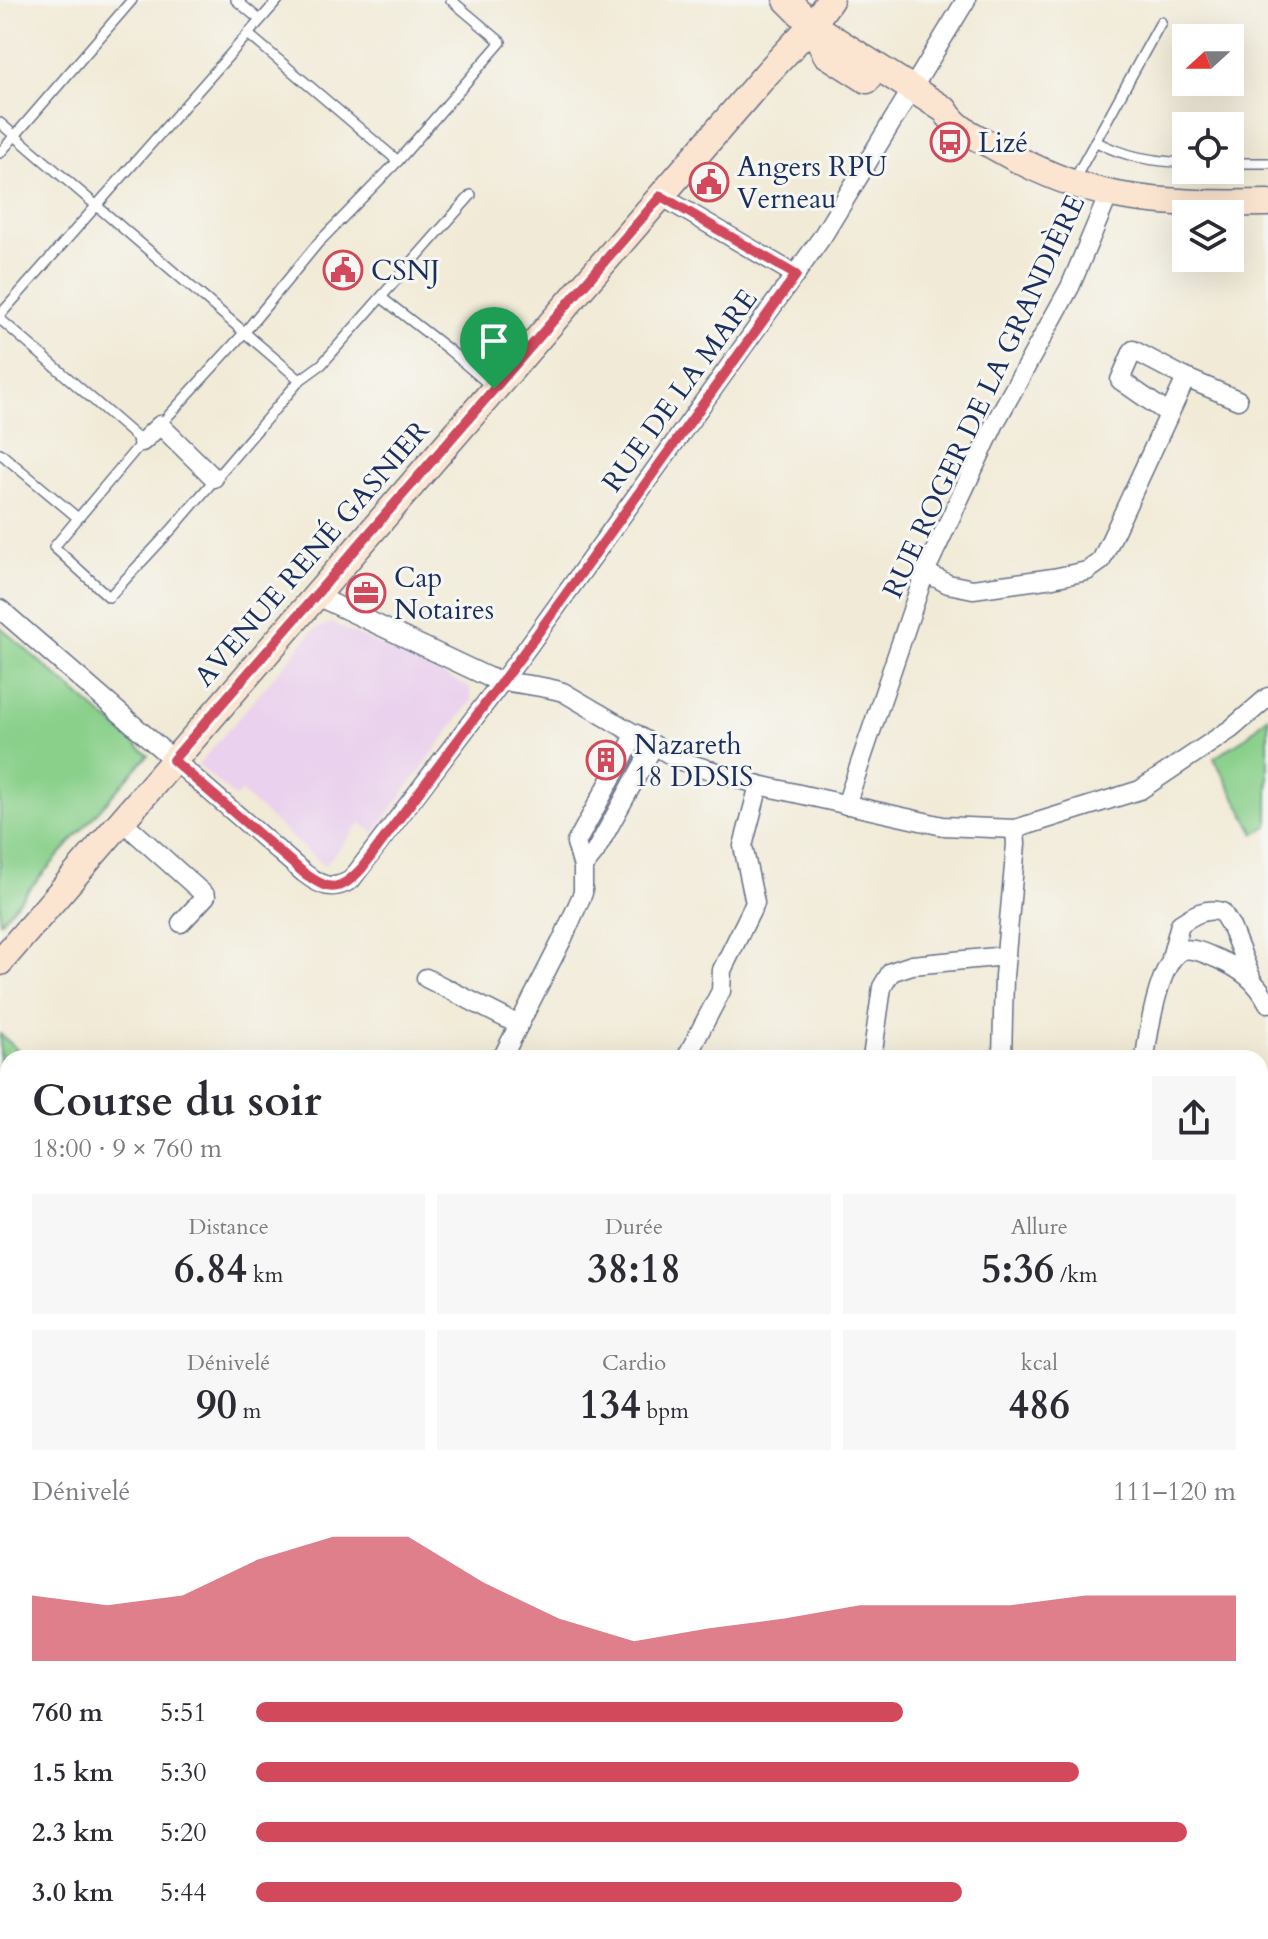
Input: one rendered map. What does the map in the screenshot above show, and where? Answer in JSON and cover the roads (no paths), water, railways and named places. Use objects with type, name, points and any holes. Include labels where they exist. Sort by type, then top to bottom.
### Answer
[{"type":"main road","points":[[787,0],[812,25],[826,54],[910,97],[945,110],[953,124],[1027,164],[1072,183],[1109,194],[1153,199],[1268,203]]},
{"type":"main road","name":"AVENUE RENÉ GASNIER","points":[[0,962],[768,72],[812,25],[830,0]]},
{"type":"street","name":"RUE DE LA MARE","points":[[0,609],[304,873],[328,888],[351,880],[502,682],[796,275],[910,97],[966,0]]},
{"type":"street","name":"RUE ROGER DE LA GRANDIÈRE","points":[[846,805],[925,572],[995,423],[1070,287],[1109,194]]},
{"type":"street","points":[[661,196],[796,275]]},
{"type":"street","points":[[1169,414],[1120,380],[1133,350],[1186,378],[1238,400]]},
{"type":"street","points":[[925,572],[948,584],[973,589],[1087,571],[1101,561],[1186,378]]},
{"type":"street","points":[[142,442],[160,425],[214,478]]},
{"type":"street","points":[[317,596],[451,661],[502,682],[544,686],[563,692],[681,761],[759,785],[943,826],[1015,829],[1140,790],[1231,729],[1268,697]]},
{"type":"street","points":[[506,1050],[583,893],[583,867],[576,843],[636,734]]},
{"type":"street","points":[[583,867],[595,852],[654,745]]},
{"type":"street","points":[[690,1050],[721,991],[722,970],[755,903],[743,846],[759,785]]},
{"type":"street","points":[[121,820],[206,896],[181,923]]},
{"type":"street","points":[[1002,1050],[1015,829]]},
{"type":"street","points":[[1146,1050],[1148,1028],[1180,924],[1197,913],[1214,909],[1222,912],[1252,979],[1268,1003]]},
{"type":"street","points":[[1171,958],[1184,949],[1193,949],[1236,966],[1252,979]]},
{"type":"street","points":[[873,1050],[879,999],[886,977],[891,972],[912,965],[1006,956]]},
{"type":"street","points":[[426,978],[519,1025]]},
{"type":"lane","points":[[0,153],[132,0]]},
{"type":"lane","points":[[236,0],[260,20]]},
{"type":"lane","points":[[278,0],[0,317],[142,442],[54,547],[109,597],[173,528],[300,380],[322,364],[471,195]]},
{"type":"lane","points":[[160,425],[244,333],[318,243],[398,161],[501,42],[451,0]]},
{"type":"lane","points":[[1072,183],[1161,22]]},
{"type":"lane","points":[[248,34],[398,161]]},
{"type":"lane","points":[[0,123],[300,380]]},
{"type":"lane","points":[[1095,141],[1116,153],[1172,161]]},
{"type":"lane","points":[[1244,163],[1268,163]]},
{"type":"lane","points":[[382,298],[494,389]]},
{"type":"lane","points":[[0,453],[78,518]]},
{"type":"place","name":"Lizé","points":[[950,142]]},
{"type":"place","name":"Angers RPU Verneau","points":[[709,182]]},
{"type":"place","name":"CSNJ","points":[[343,270]]},
{"type":"place","name":"Cap Notaires","points":[[366,593]]},
{"type":"place","name":"Nazareth 18 DDSIS","points":[[606,760]]}]
